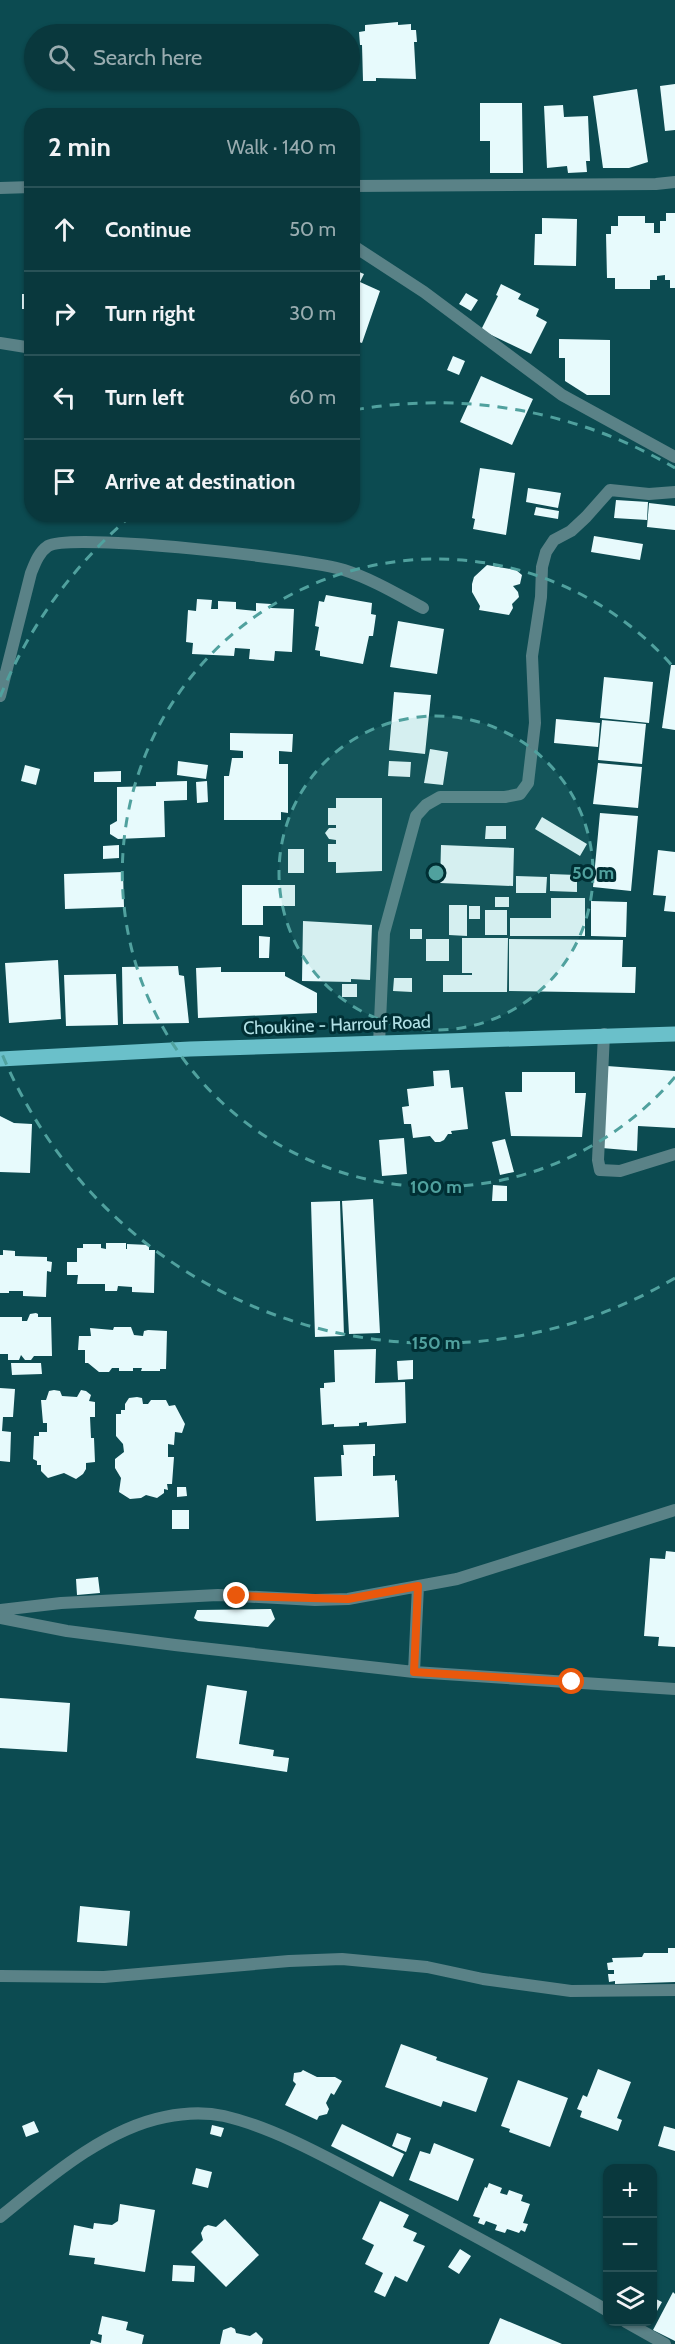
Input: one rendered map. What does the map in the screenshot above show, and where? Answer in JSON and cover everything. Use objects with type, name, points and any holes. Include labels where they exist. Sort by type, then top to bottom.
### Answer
[{"type":"main road","name":"Choukine - Harrouf Road","points":[[0,1059],[190,1049],[379,1044],[604,1034],[675,1034]]},
{"type":"street","points":[[360,186],[489,187],[675,182]]},
{"type":"street","points":[[0,188],[24,187]]},
{"type":"street","points":[[360,250],[424,292],[562,395],[675,457]]},
{"type":"street","points":[[0,343],[24,347]]},
{"type":"street","points":[[379,1044],[384,933],[416,816],[426,805],[440,797],[505,797],[520,794],[528,783],[535,723],[532,656],[541,597],[542,567],[546,552],[554,540],[571,531],[610,490],[649,494],[675,492]]},
{"type":"street","points":[[0,696],[31,573],[38,557],[48,547],[60,542],[79,541],[175,548],[316,564],[343,570],[379,583],[423,608]]},
{"type":"street","points":[[604,1034],[598,1160],[600,1170],[620,1171],[675,1154]]},
{"type":"street","points":[[0,1610],[61,1603],[218,1595],[315,1600],[348,1599],[457,1579],[675,1510]]},
{"type":"street","points":[[414,1672],[418,1586]]},
{"type":"street","points":[[0,1618],[67,1631],[414,1672],[675,1689]]},
{"type":"street","points":[[0,1976],[104,1977],[289,1961],[342,1959],[427,1967],[483,1979],[571,1991],[675,1990]]},
{"type":"street","points":[[0,2217],[67,2165],[136,2125],[165,2116],[194,2113],[223,2116],[261,2127],[347,2168],[603,2308]]},
{"type":"street","points":[[633,2326],[665,2344]]},
{"type":"building","points":[[398,22],[398,25],[411,24],[411,30],[416,30],[417,42],[414,42],[416,79],[376,78],[376,81],[363,81],[360,32],[365,31],[365,25]]},
{"type":"building","points":[[675,84],[675,130],[665,131],[660,86]]},
{"type":"building","points":[[637,89],[648,162],[629,168],[603,168],[593,96]]},
{"type":"building","points":[[480,103],[522,103],[523,173],[490,173],[490,141],[480,141]]},
{"type":"building","points":[[563,105],[564,117],[588,116],[590,161],[586,161],[587,172],[568,173],[567,166],[547,168],[544,106]]},
{"type":"building","points":[[666,213],[675,213],[675,288],[670,288],[670,280],[665,280],[665,275],[657,276],[657,280],[650,280],[650,289],[615,289],[615,278],[607,278],[606,234],[611,234],[611,226],[618,226],[618,216],[645,216],[645,223],[654,223],[654,233],[660,233],[660,221],[666,221]]},
{"type":"building","points":[[542,218],[577,219],[576,266],[534,265],[535,234],[542,234]]},
{"type":"building","points":[[360,282],[380,291],[362,343],[360,342]]},
{"type":"building","points":[[501,284],[521,294],[518,299],[539,309],[536,316],[547,322],[531,354],[481,330],[498,296],[496,295]]},
{"type":"building","points":[[466,293],[478,300],[471,311],[459,304]]},
{"type":"building","points":[[22,294],[24,294],[24,309],[22,309]]},
{"type":"building","points":[[559,339],[610,340],[610,395],[587,395],[565,381],[565,358],[559,358]]},
{"type":"building","points":[[453,356],[465,361],[459,375],[447,370]]},
{"type":"building","points":[[481,376],[533,399],[512,445],[460,422]]},
{"type":"building","points":[[480,468],[515,473],[506,535],[473,529],[475,519],[472,518]]},
{"type":"building","points":[[528,488],[561,493],[558,508],[526,502]]},
{"type":"building","points":[[616,500],[648,502],[647,520],[614,518]]},
{"type":"building","points":[[649,503],[675,506],[675,530],[647,527]]},
{"type":"building","points":[[536,507],[559,511],[558,519],[534,515]]},
{"type":"building","points":[[594,536],[643,544],[640,560],[591,552]]},
{"type":"building","points":[[487,565],[516,570],[522,575],[520,584],[513,586],[519,597],[512,604],[513,608],[509,615],[479,610],[480,606],[472,592],[472,584],[474,577]]},
{"type":"building","points":[[326,595],[372,603],[371,614],[376,615],[373,636],[369,636],[363,664],[320,656],[320,651],[315,650],[319,627],[315,626],[319,601],[324,602]]},
{"type":"building","points":[[197,599],[212,600],[211,609],[218,609],[218,601],[236,602],[236,609],[256,611],[256,603],[271,604],[271,608],[294,609],[292,652],[275,651],[274,661],[249,659],[250,649],[235,648],[234,656],[192,654],[193,643],[186,642],[188,610],[196,611]]},
{"type":"building","points":[[398,621],[444,629],[437,674],[390,667]]},
{"type":"building","points":[[671,665],[675,665],[675,730],[662,728]]},
{"type":"building","points":[[604,677],[653,682],[649,723],[600,718]]},
{"type":"building","points":[[394,692],[431,695],[425,754],[389,750]]},
{"type":"building","points":[[556,719],[600,723],[598,747],[554,743]]},
{"type":"building","points":[[602,720],[646,724],[642,764],[598,760]]},
{"type":"building","points":[[230,733],[293,734],[292,752],[279,751],[279,764],[288,764],[288,813],[281,812],[281,820],[224,820],[224,776],[229,776],[232,758],[243,758],[243,751],[230,750]]},
{"type":"building","points":[[430,749],[448,752],[443,785],[424,783]]},
{"type":"building","points":[[178,761],[208,765],[206,779],[177,775]]},
{"type":"building","points":[[389,761],[411,762],[410,777],[388,776]]},
{"type":"building","points":[[598,763],[642,767],[638,808],[593,804]]},
{"type":"building","points":[[25,765],[40,769],[36,785],[21,781]]},
{"type":"building","points":[[121,771],[121,782],[94,782],[94,772]]},
{"type":"building","points":[[187,781],[187,800],[164,801],[165,837],[118,839],[110,834],[110,825],[117,821],[117,787],[156,786],[156,782]]},
{"type":"building","points":[[207,781],[208,802],[197,803],[196,782]]},
{"type":"building","points":[[336,798],[382,798],[382,871],[336,873],[336,862],[328,862],[328,844],[336,844],[336,840],[329,839],[325,833],[329,828],[336,828],[336,825],[328,825],[328,808],[336,808]]},
{"type":"building","points":[[600,813],[638,816],[631,891],[593,887]]},
{"type":"building","points":[[542,817],[587,844],[580,856],[535,829]]},
{"type":"building","points":[[486,826],[506,826],[506,839],[485,839]]},
{"type":"building","points":[[119,845],[119,858],[103,859],[103,846]]},
{"type":"building","points":[[441,845],[514,848],[513,886],[440,883]]},
{"type":"building","points":[[288,849],[304,849],[304,873],[288,873]]},
{"type":"building","points":[[658,850],[675,852],[675,912],[664,911],[666,896],[653,895]]},
{"type":"building","points":[[123,872],[124,907],[65,909],[64,874]]},
{"type":"building","points":[[550,874],[577,875],[577,892],[550,891]]},
{"type":"building","points":[[516,876],[547,877],[546,893],[516,893]]},
{"type":"building","points":[[242,885],[295,885],[295,906],[263,906],[263,925],[242,925]]},
{"type":"building","points":[[495,897],[509,897],[509,907],[495,907]]},
{"type":"building","points":[[551,898],[585,898],[585,936],[510,936],[510,918],[551,918]]},
{"type":"building","points":[[591,901],[627,902],[626,937],[591,936]]},
{"type":"building","points":[[449,905],[467,905],[467,936],[449,935]]},
{"type":"building","points":[[469,906],[480,906],[480,919],[469,919]]},
{"type":"building","points":[[485,910],[507,910],[507,935],[485,935]]},
{"type":"building","points":[[303,921],[372,925],[370,980],[302,981]]},
{"type":"building","points":[[410,929],[422,929],[422,939],[410,939]]},
{"type":"building","points":[[259,936],[270,937],[269,958],[259,958]]},
{"type":"building","points":[[462,938],[508,938],[507,992],[443,992],[443,975],[472,975],[472,973],[462,973]]},
{"type":"building","points":[[426,939],[449,939],[449,961],[426,961]]},
{"type":"building","points":[[509,939],[623,940],[622,967],[636,967],[635,993],[509,991]]},
{"type":"building","points":[[58,960],[61,1019],[9,1023],[5,963]]},
{"type":"building","points":[[178,966],[179,975],[184,976],[189,1023],[123,1024],[122,967]]},
{"type":"building","points":[[221,967],[221,972],[285,972],[285,976],[317,993],[317,1013],[198,1018],[196,968]]},
{"type":"building","points":[[116,974],[118,1025],[66,1026],[64,975]]},
{"type":"building","points":[[394,978],[412,978],[412,992],[393,991]]},
{"type":"building","points":[[342,984],[357,984],[357,997],[342,997]]},
{"type":"building","points":[[607,1066],[675,1071],[675,1128],[638,1126],[637,1151],[602,1148]]},
{"type":"building","points":[[449,1070],[451,1088],[463,1087],[468,1129],[451,1131],[452,1134],[448,1134],[440,1142],[435,1142],[430,1136],[413,1138],[411,1124],[404,1124],[402,1107],[409,1106],[407,1089],[434,1086],[433,1071]]},
{"type":"building","points":[[522,1072],[575,1072],[575,1093],[586,1093],[582,1137],[511,1136],[505,1092],[522,1092]]},
{"type":"building","points":[[0,1116],[14,1123],[32,1124],[30,1173],[0,1172]]},
{"type":"building","points":[[404,1138],[407,1174],[382,1176],[379,1140]]},
{"type":"building","points":[[505,1139],[514,1172],[500,1175],[492,1142]]},
{"type":"building","points":[[493,1185],[507,1186],[507,1201],[492,1201]]},
{"type":"building","points":[[373,1199],[380,1333],[349,1334],[342,1201]]},
{"type":"building","points":[[340,1201],[344,1336],[315,1337],[311,1202]]},
{"type":"building","points":[[106,1243],[126,1243],[126,1249],[127,1244],[149,1245],[149,1250],[155,1250],[154,1293],[132,1292],[132,1287],[118,1286],[117,1291],[105,1291],[105,1284],[77,1284],[78,1275],[67,1275],[67,1262],[77,1262],[77,1248],[83,1248],[83,1244],[101,1244],[101,1248],[106,1249]]},
{"type":"building","points":[[3,1250],[15,1251],[15,1256],[47,1257],[47,1261],[52,1262],[51,1272],[47,1271],[46,1297],[23,1296],[23,1291],[0,1293],[0,1255],[3,1255]]},
{"type":"building","points":[[36,1313],[38,1317],[51,1317],[52,1356],[34,1356],[31,1360],[25,1360],[21,1355],[19,1360],[8,1360],[8,1354],[0,1354],[0,1317],[22,1317],[22,1321],[27,1321],[30,1314]]},
{"type":"building","points":[[114,1327],[131,1327],[134,1335],[143,1336],[144,1331],[148,1330],[167,1331],[166,1369],[141,1371],[142,1368],[133,1368],[133,1371],[119,1371],[119,1368],[112,1368],[109,1372],[99,1372],[85,1363],[85,1350],[78,1350],[79,1336],[91,1336],[90,1328],[113,1330]]},
{"type":"building","points":[[376,1349],[375,1383],[405,1382],[406,1423],[367,1426],[367,1422],[359,1423],[359,1426],[334,1427],[334,1424],[322,1425],[320,1388],[324,1388],[324,1383],[335,1382],[334,1350]]},
{"type":"building","points":[[413,1360],[413,1379],[398,1380],[397,1361]]},
{"type":"building","points":[[11,1363],[41,1363],[42,1374],[12,1375]]},
{"type":"building","points":[[0,1388],[15,1389],[13,1417],[3,1417],[2,1431],[11,1432],[10,1462],[0,1461]]},
{"type":"building","points":[[81,1390],[86,1391],[91,1395],[89,1401],[95,1402],[95,1417],[90,1417],[95,1462],[86,1463],[83,1474],[76,1479],[64,1473],[48,1478],[41,1471],[41,1465],[37,1465],[37,1461],[33,1459],[34,1436],[39,1436],[39,1432],[47,1432],[47,1423],[43,1423],[41,1400],[46,1400],[49,1391],[60,1391],[62,1396],[77,1397]]},
{"type":"building","points":[[129,1398],[142,1398],[143,1404],[148,1404],[151,1400],[166,1400],[169,1406],[175,1405],[185,1424],[182,1433],[175,1432],[174,1445],[168,1444],[168,1457],[174,1457],[172,1484],[167,1484],[168,1490],[164,1489],[164,1493],[157,1498],[146,1495],[130,1499],[119,1492],[121,1478],[115,1468],[115,1459],[124,1452],[123,1444],[116,1436],[116,1414],[121,1414],[121,1410],[125,1410],[125,1404]]},
{"type":"building","points":[[375,1444],[373,1476],[395,1475],[399,1517],[316,1521],[314,1477],[342,1476],[343,1445]]},
{"type":"building","points":[[177,1487],[186,1487],[187,1496],[177,1497]]},
{"type":"building","points":[[172,1510],[189,1510],[189,1529],[172,1529]]},
{"type":"building","points":[[666,1551],[675,1552],[675,1647],[658,1646],[659,1637],[644,1636],[650,1558],[665,1559]]},
{"type":"building","points":[[98,1577],[100,1593],[77,1595],[76,1579]]},
{"type":"building","points":[[271,1609],[275,1619],[268,1627],[198,1621],[194,1618],[197,1610]]},
{"type":"building","points":[[207,1685],[247,1691],[239,1744],[274,1750],[273,1756],[289,1758],[287,1772],[196,1758]]},
{"type":"building","points":[[0,1698],[70,1703],[67,1752],[0,1748]]},
{"type":"building","points":[[80,1906],[130,1911],[127,1946],[77,1942]]},
{"type":"building","points":[[668,1948],[675,1948],[675,1982],[615,1984],[615,1981],[609,1982],[608,1974],[614,1974],[614,1970],[608,1970],[607,1963],[613,1962],[612,1958],[642,1957],[644,1953],[668,1953]]},
{"type":"building","points":[[401,2044],[437,2057],[436,2060],[488,2078],[476,2112],[443,2101],[441,2107],[385,2087]]},
{"type":"building","points":[[598,2069],[631,2082],[617,2118],[622,2120],[618,2131],[580,2117],[582,2111],[577,2109],[583,2095],[587,2097]]},
{"type":"building","points":[[303,2070],[317,2077],[335,2077],[342,2081],[334,2095],[331,2093],[326,2103],[329,2109],[327,2114],[319,2116],[317,2120],[285,2105],[296,2084],[293,2081],[294,2073]]},
{"type":"building","points":[[518,2080],[568,2098],[550,2147],[509,2132],[510,2129],[501,2126]]},
{"type":"building","points":[[34,2121],[39,2132],[26,2137],[22,2126]]},
{"type":"building","points":[[342,2124],[404,2154],[393,2177],[331,2146]]},
{"type":"building","points":[[212,2125],[224,2128],[221,2137],[210,2134]]},
{"type":"building","points":[[664,2126],[675,2129],[675,2151],[658,2146]]},
{"type":"building","points":[[397,2133],[411,2138],[406,2152],[392,2146]]},
{"type":"building","points":[[434,2143],[474,2159],[458,2201],[409,2180],[420,2151],[430,2154]]},
{"type":"building","points":[[196,2168],[212,2172],[208,2188],[192,2184]]},
{"type":"building","points":[[489,2183],[502,2188],[500,2193],[507,2195],[509,2190],[523,2195],[521,2201],[530,2204],[523,2223],[528,2224],[525,2232],[521,2230],[519,2233],[507,2229],[505,2233],[495,2230],[497,2225],[486,2221],[484,2225],[478,2223],[480,2218],[473,2216],[485,2187],[487,2188]]},
{"type":"building","points":[[380,2201],[409,2215],[403,2227],[417,2233],[413,2241],[425,2246],[407,2282],[395,2276],[385,2297],[374,2292],[383,2273],[365,2264],[374,2245],[362,2239]]},
{"type":"building","points":[[120,2204],[155,2210],[145,2272],[94,2264],[95,2258],[69,2255],[74,2225],[93,2229],[94,2223],[112,2225],[118,2221]]},
{"type":"building","points":[[225,2219],[259,2255],[226,2287],[191,2252],[203,2240],[201,2233],[204,2227],[208,2225],[216,2227]]},
{"type":"building","points":[[460,2249],[471,2256],[459,2274],[448,2267]]},
{"type":"building","points":[[173,2265],[195,2266],[194,2282],[172,2281]]},
{"type":"building","points":[[673,2292],[675,2294],[675,2341],[653,2330]]},
{"type":"building","points":[[657,2300],[662,2302],[657,2311]]},
{"type":"building","points":[[102,2316],[128,2322],[126,2330],[144,2335],[142,2344],[90,2344],[91,2340],[101,2343],[102,2335],[98,2334]]},
{"type":"building","points":[[500,2318],[562,2344],[489,2344]]},
{"type":"building","points":[[231,2327],[236,2333],[250,2336],[256,2332],[263,2339],[262,2344],[220,2344],[223,2330]]},
{"type":"route","points":[[237,1596],[315,1600],[348,1599],[418,1586],[414,1672],[572,1682]]}]
